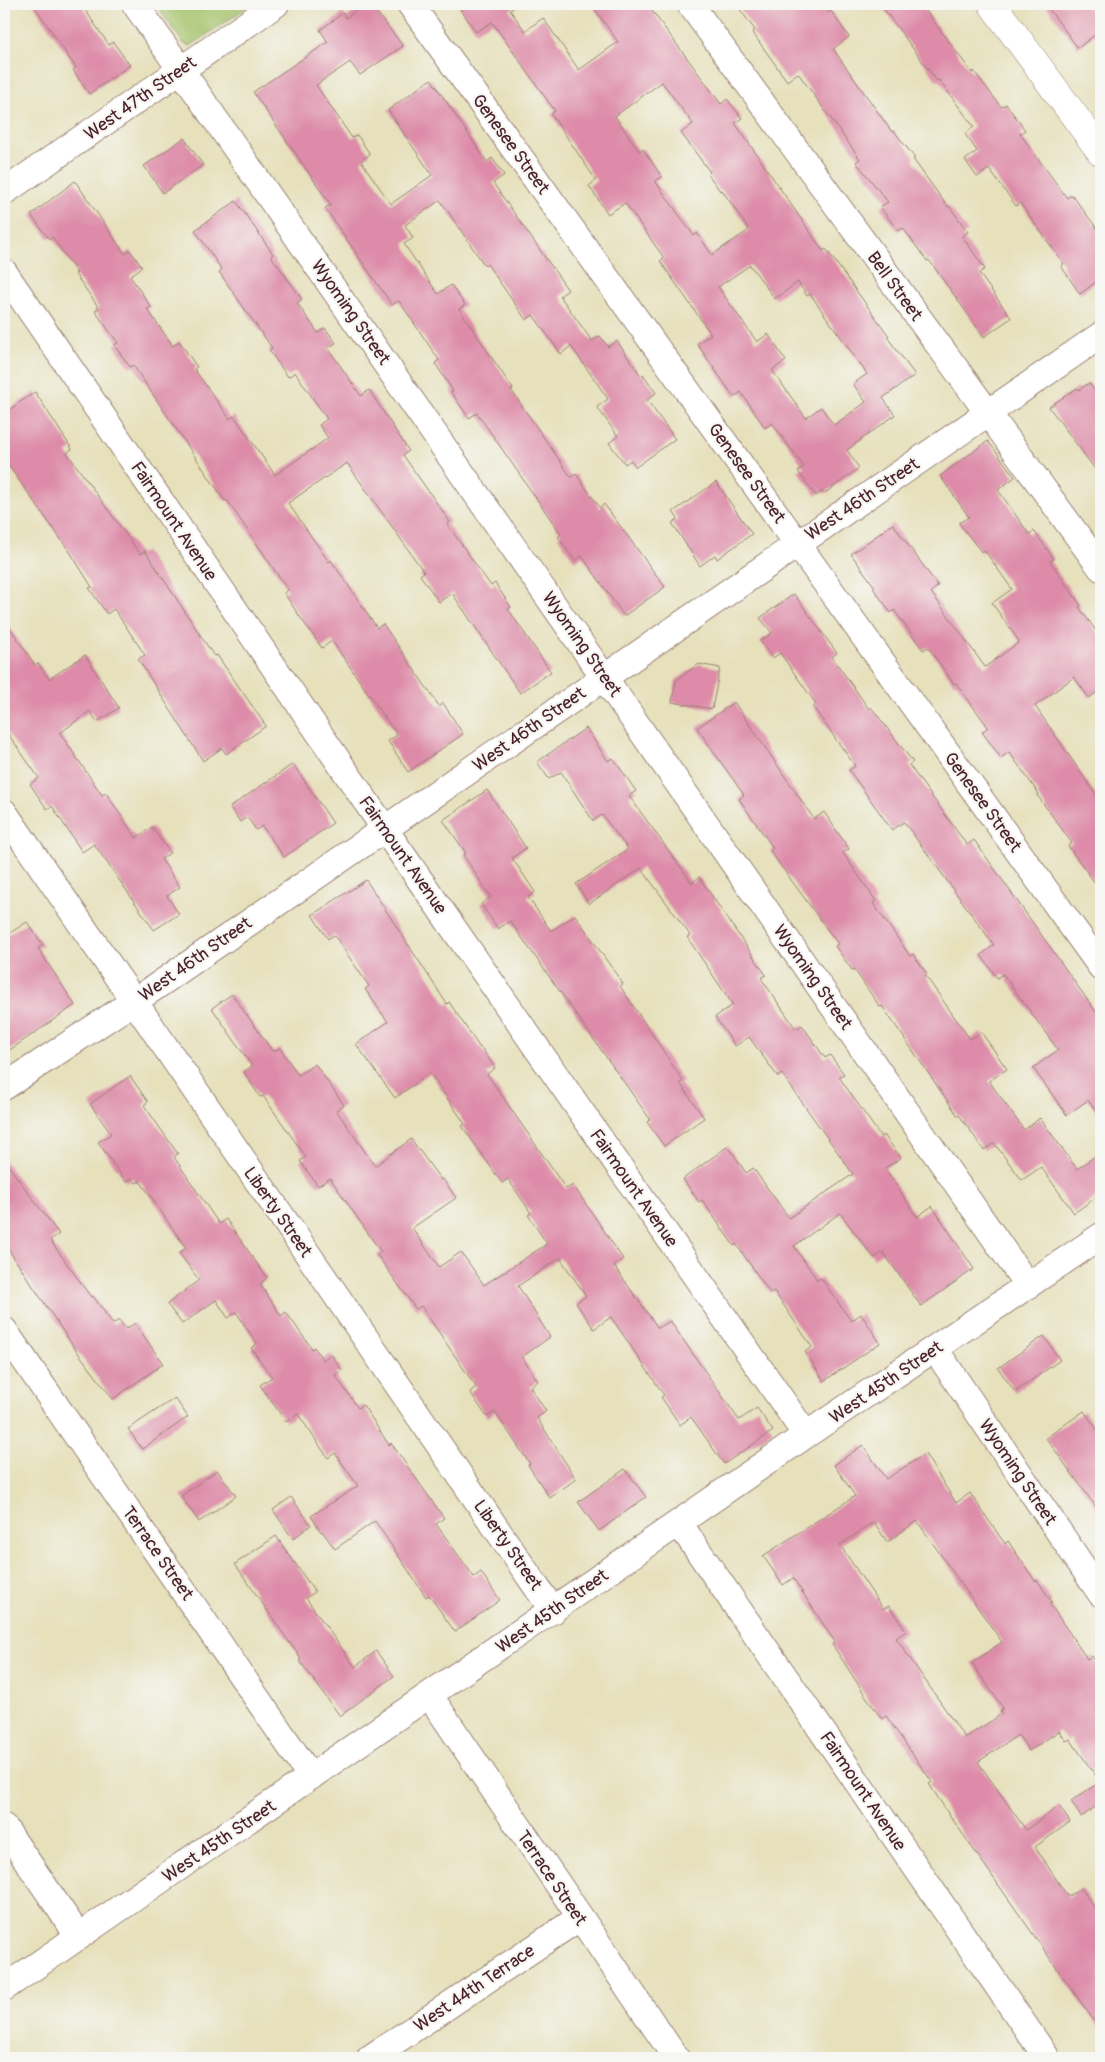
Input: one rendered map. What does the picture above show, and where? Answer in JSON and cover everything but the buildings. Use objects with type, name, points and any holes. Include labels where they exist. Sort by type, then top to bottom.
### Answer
[{"type":"street","name":"Wyoming Street","points":[[135,4],[605,676],[1028,1286]]},
{"type":"street","name":"West 47th Street","points":[[4,192],[276,4]]},
{"type":"street","name":"Genesee Street","points":[[410,4],[1101,967]]},
{"type":"street","name":"Bell Street","points":[[690,4],[1101,568]]},
{"type":"street","points":[[992,4],[1101,152]]},
{"type":"street","name":"Fairmount Avenue","points":[[4,272],[384,829],[806,1436]]},
{"type":"street","name":"West 46th Street","points":[[4,1087],[133,1002],[1101,335]]},
{"type":"street","name":"Liberty Street","points":[[4,812],[554,1611]]},
{"type":"street","name":"West 45th Street","points":[[4,1988],[554,1611],[679,1523],[1101,1236]]},
{"type":"street","name":"Terrace Street","points":[[4,1330],[311,1777]]},
{"type":"street","name":"Wyoming Street","points":[[935,1349],[1101,1594]]},
{"type":"street","name":"Fairmount Avenue","points":[[679,1523],[1047,2058]]},
{"type":"street","name":"Terrace Street","points":[[430,1696],[579,1918],[676,2058]]},
{"type":"street","points":[[4,1827],[79,1937]]},
{"type":"street","name":"West 44th Terrace","points":[[370,2058],[579,1918]]},
{"type":"green space","points":[[156,4],[252,4],[190,46],[183,43]]}]
